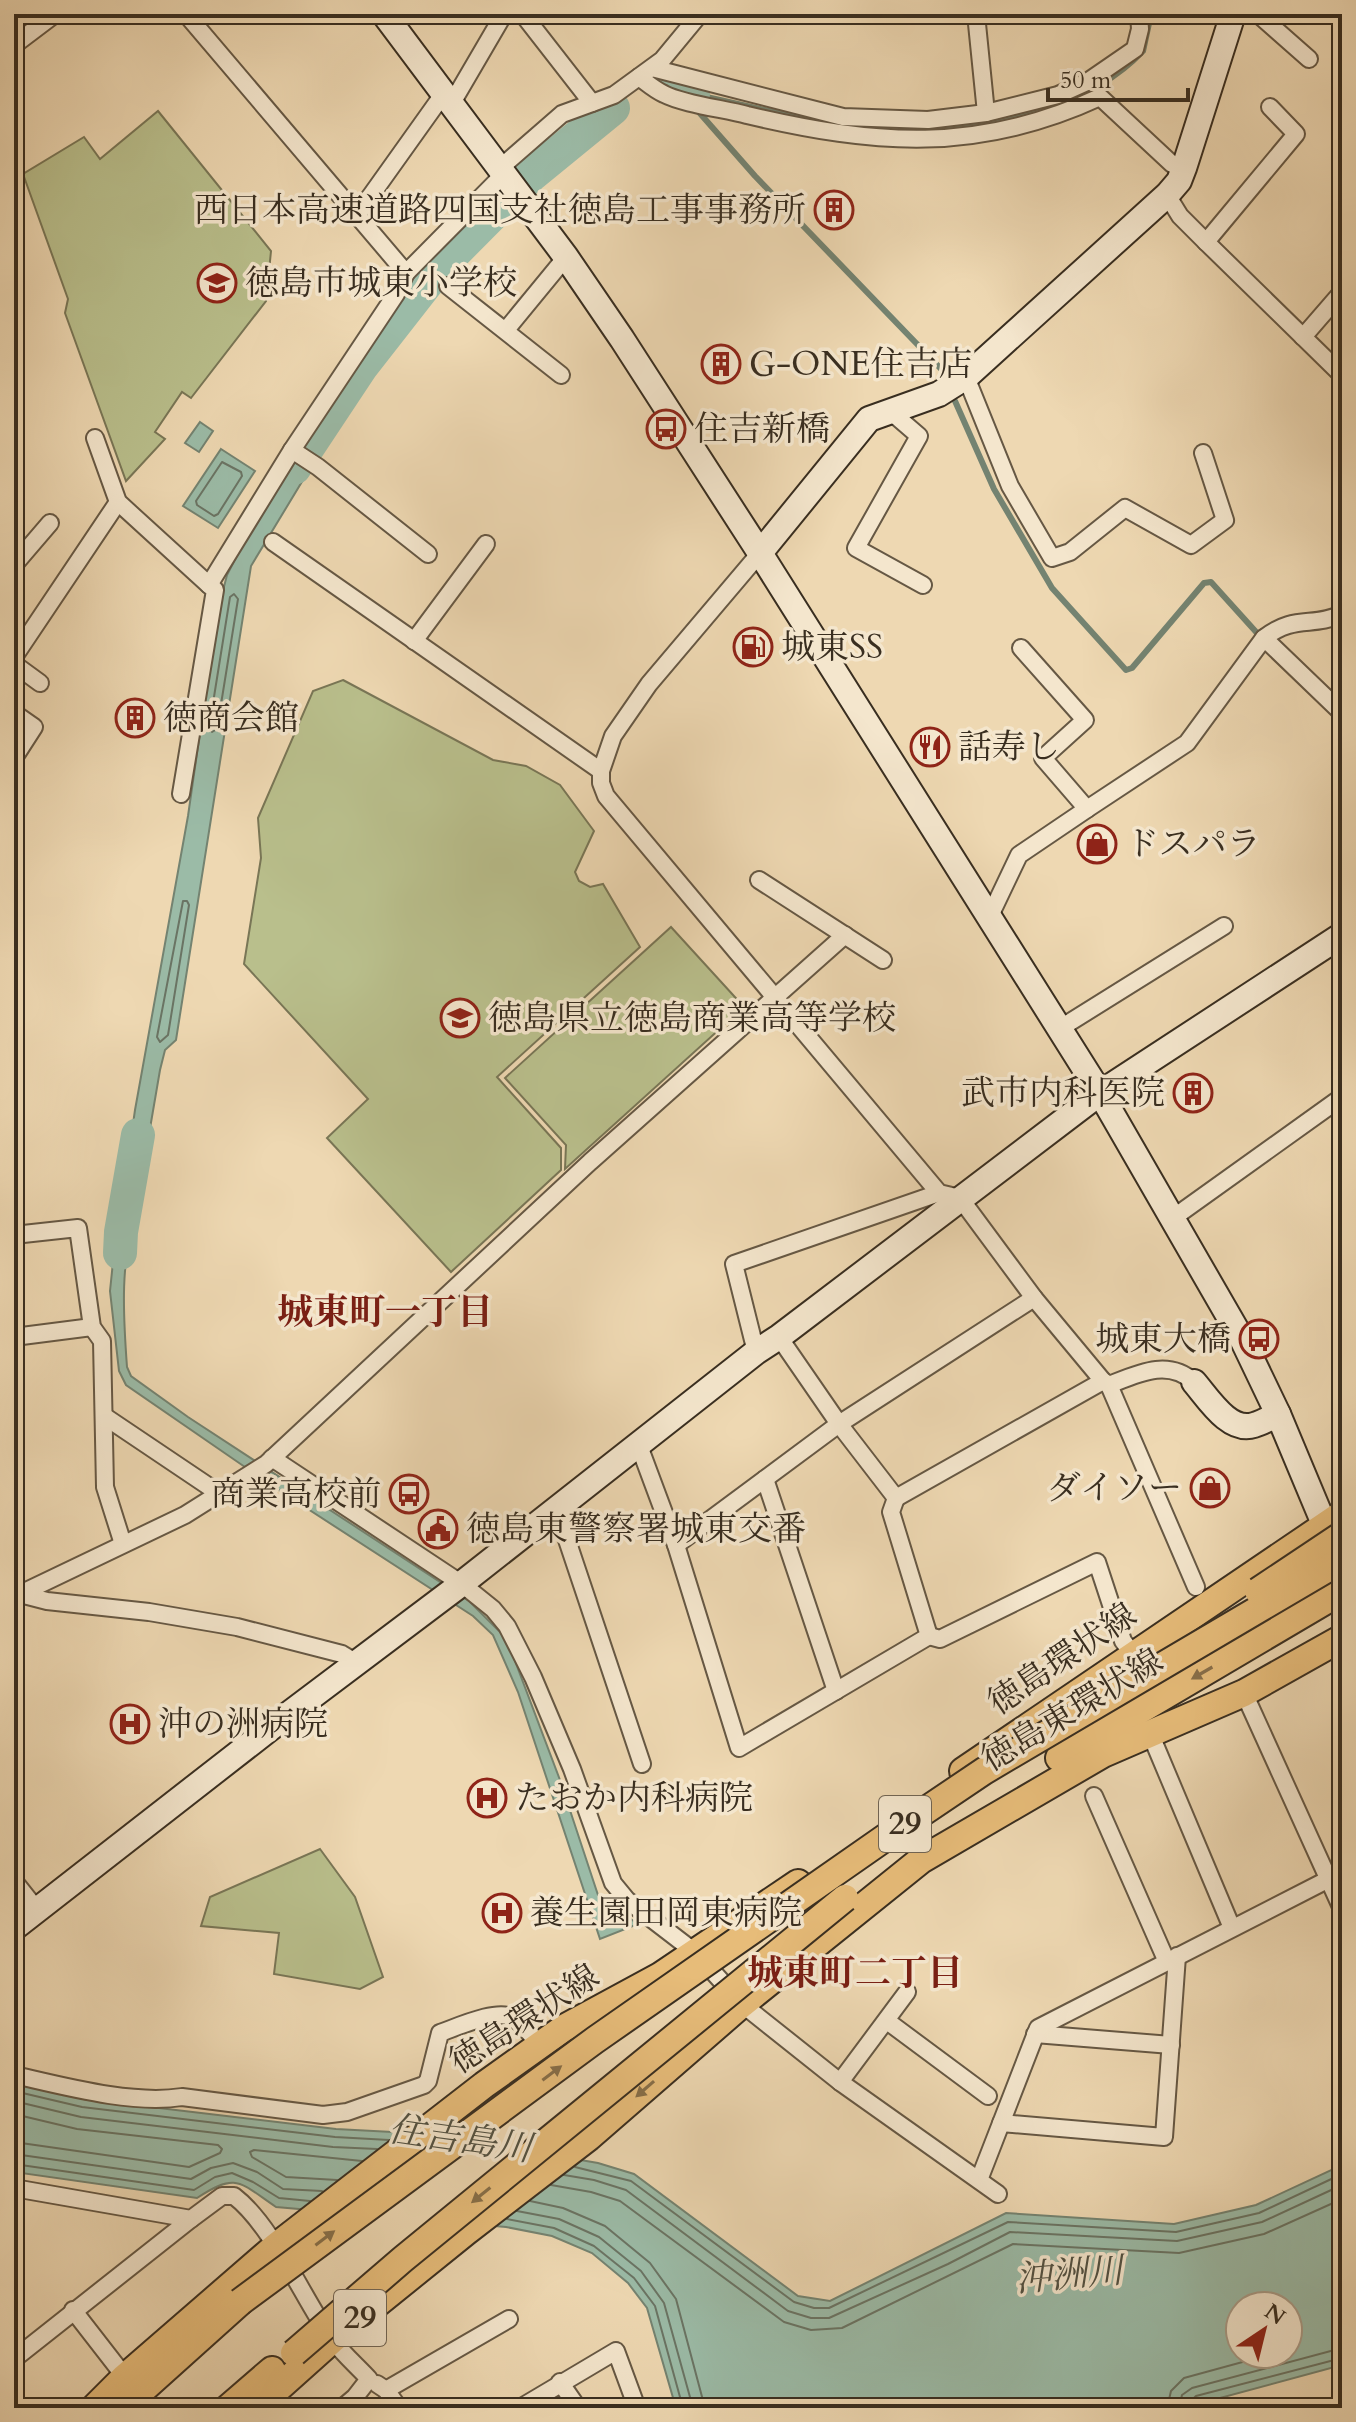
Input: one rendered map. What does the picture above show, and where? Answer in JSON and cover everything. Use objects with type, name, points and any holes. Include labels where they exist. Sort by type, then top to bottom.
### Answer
[{"type":"main road","name":"徳島環状線","points":[[94,2408],[125,2377],[275,2247],[540,2045],[696,1953],[1133,1654],[1336,1525]]},
{"type":"main road","points":[[1104,1699],[1336,1525]]},
{"type":"main road","name":"徳島環状線","points":[[122,2408],[240,2302],[331,2233],[798,1896],[984,1771],[1342,1560]]},
{"type":"main road","name":"徳島東環状線","points":[[228,2408],[403,2259],[845,1898],[1050,1764],[1342,1591]]},
{"type":"main road","points":[[1254,1643],[1342,1599]]},
{"type":"main road","name":"29","points":[[256,2408],[332,2340],[576,2147],[742,2004],[921,1860],[1075,1769],[1244,1693],[1342,1638]]},
{"type":"street","points":[[14,45],[55,14]]},
{"type":"street","points":[[186,14],[406,273]]},
{"type":"street","points":[[384,14],[566,257],[760,553],[1100,1093],[1243,1341],[1336,1525],[1342,1567]]},
{"type":"street","points":[[357,215],[448,98],[504,14]]},
{"type":"street","points":[[209,585],[396,294],[406,273],[509,180],[562,114],[614,95],[645,73],[662,60],[700,14]]},
{"type":"street","points":[[974,14],[986,113]]},
{"type":"street","points":[[645,73],[666,96],[843,135],[913,141],[987,133],[1066,113],[1135,49],[1140,29],[1139,14]]},
{"type":"street","points":[[1196,1587],[1106,1383],[950,1196],[606,796],[601,771],[613,736],[649,684],[760,553],[855,433],[869,419],[939,394],[966,377],[1179,181],[1233,14]]},
{"type":"street","points":[[1258,14],[1309,59]]},
{"type":"street","points":[[525,17],[592,103]]},
{"type":"street","points":[[645,73],[843,117],[928,120],[986,113],[1058,95],[1093,90]]},
{"type":"street","points":[[1093,90],[1172,164],[1184,168]]},
{"type":"street","points":[[1206,242],[1296,134],[1270,107]]},
{"type":"street","points":[[1167,195],[1180,216],[1342,375]]},
{"type":"street","points":[[506,330],[566,257]]},
{"type":"street","points":[[448,286],[561,375]]},
{"type":"street","points":[[1303,337],[1342,292]]},
{"type":"street","points":[[966,377],[1010,486],[1052,558],[1070,552],[1125,508],[1191,545],[1225,520],[1203,453]]},
{"type":"street","points":[[890,411],[919,436],[856,548],[923,585]]},
{"type":"street","points":[[95,438],[118,502],[215,590],[181,794]]},
{"type":"street","points":[[295,452],[428,554]]},
{"type":"street","points":[[14,657],[118,502]]},
{"type":"street","points":[[14,565],[50,523]]},
{"type":"street","points":[[273,542],[601,771]]},
{"type":"street","points":[[414,641],[486,544]]},
{"type":"street","points":[[989,918],[1019,855],[1187,743],[1264,638],[1293,622],[1342,614]]},
{"type":"street","points":[[1264,638],[1342,713]]},
{"type":"street","points":[[1021,648],[1085,720],[1043,758],[1087,809]]},
{"type":"street","points":[[14,664],[40,683]]},
{"type":"street","points":[[14,713],[34,727],[14,758]]},
{"type":"street","points":[[759,880],[883,960]]},
{"type":"street","points":[[1059,1029],[1224,926]]},
{"type":"street","points":[[17,1594],[185,1515],[269,1461],[590,1162],[845,935]]},
{"type":"street","points":[[14,1928],[779,1337],[950,1196],[1100,1093],[1342,935]]},
{"type":"street","points":[[1173,1218],[1342,1097]]},
{"type":"street","points":[[756,1352],[734,1264],[950,1196]]},
{"type":"street","points":[[14,1235],[78,1228],[92,1327],[102,1341],[105,1487],[123,1544]]},
{"type":"street","points":[[676,1545],[839,1424],[1034,1298]]},
{"type":"street","points":[[14,1337],[92,1327]]},
{"type":"street","points":[[779,1337],[839,1424],[896,1498]]},
{"type":"street","points":[[929,1636],[891,1512],[896,1498],[1106,1383],[1157,1369],[1173,1369],[1185,1374],[1233,1423],[1243,1427],[1278,1414]]},
{"type":"street","points":[[104,1416],[220,1494]]},
{"type":"street","points":[[638,1443],[676,1545],[739,1748],[929,1636],[940,1639],[1097,1562],[1123,1641],[1133,1654]]},
{"type":"street","points":[[269,1461],[453,1590],[493,1609],[507,1626],[533,1677],[572,1769],[613,1883],[627,1900],[696,1953],[742,2004],[840,2082],[998,2194]]},
{"type":"street","points":[[765,1479],[836,1691]]},
{"type":"street","points":[[556,1507],[642,1764]]},
{"type":"street","points":[[17,1594],[47,1601],[149,1612],[237,1627],[342,1654],[357,1663]]},
{"type":"street","points":[[1244,1693],[1342,1909]]},
{"type":"street","points":[[1150,1733],[1232,1928]]},
{"type":"street","points":[[1001,2123],[1164,2137],[1171,2045],[1172,1959],[1094,1796]]},
{"type":"street","points":[[979,2180],[1038,2028],[1329,1879]]},
{"type":"street","points":[[14,1881],[37,1910]]},
{"type":"street","points":[[840,2082],[907,1992]]},
{"type":"street","points":[[14,2075],[80,2091],[165,2100],[182,2097],[323,2115],[347,2112],[424,2085],[428,2081],[440,2033],[492,2016],[515,2018],[540,2045]]},
{"type":"street","points":[[887,2021],[988,2096]]},
{"type":"street","points":[[1035,2034],[1171,2045]]},
{"type":"street","points":[[14,2188],[191,2219]]},
{"type":"street","points":[[14,2359],[222,2196],[234,2196],[245,2204],[275,2247],[332,2340],[369,2379],[386,2390],[399,2408]]},
{"type":"street","points":[[73,2310],[125,2377]]},
{"type":"street","points":[[386,2390],[509,2319]]},
{"type":"street","points":[[520,2408],[616,2351],[637,2408]]},
{"type":"street","points":[[342,2408],[369,2379]]},
{"type":"street","points":[[560,2382],[578,2408]]},
{"type":"green space","points":[[158,111],[271,251],[266,301],[191,398],[182,392],[155,432],[165,439],[126,481],[65,313],[68,299],[23,174],[84,137],[100,159]]},
{"type":"green space","points":[[343,680],[493,760],[526,766],[560,785],[594,831],[575,872],[579,881],[590,887],[603,884],[640,947],[497,1077],[561,1148],[561,1170],[451,1272],[327,1138],[368,1099],[244,964],[261,858],[258,818],[313,691]]},
{"type":"green space","points":[[671,927],[744,1007],[565,1169],[566,1145],[505,1078]]},
{"type":"green space","points":[[320,1849],[355,1897],[383,1977],[360,1989],[274,1974],[279,1933],[201,1926],[210,1897]]},
{"type":"water","points":[[200,422],[213,431],[199,452],[185,443]]},
{"type":"water","points":[[315,428],[329,437],[251,566],[176,1040],[165,1050],[160,1070],[141,1181],[125,1180],[188,816],[217,614],[227,575],[245,540]]},
{"type":"water","points":[[221,449],[255,471],[218,528],[183,506]]},
{"type":"water","points":[[119,1204],[137,1208],[128,1247],[124,1287],[127,1367],[131,1376],[188,1417],[469,1601],[503,1635],[560,1780],[598,1895],[603,1895],[610,1905],[638,1924],[600,1939],[518,1692],[493,1635],[473,1616],[274,1487],[126,1385],[119,1371],[110,1291]]},
{"type":"water","name":"沖洲川","points":[[14,2083],[83,2099],[336,2129],[430,2134],[598,2163],[634,2174],[798,2296],[830,2301],[1006,2213],[1174,2224],[1256,2205],[1342,2165],[1342,2365],[1183,2408],[676,2408],[647,2308],[628,2283],[592,2253],[552,2236],[506,2227],[276,2207],[238,2183],[221,2185],[197,2198],[14,2172]]},
{"type":"pier","points":[[445,2133],[529,2147],[434,2224],[353,2216]]},
{"type":"waterway","points":[[932,131],[1017,117],[1072,99],[1097,87],[1143,51],[1151,14]]},
{"type":"waterway","points":[[675,89],[693,94]]},
{"type":"waterway","points":[[694,97],[693,94],[810,120]]},
{"type":"waterway","points":[[294,468],[361,367],[436,271],[531,175],[613,108]]},
{"type":"waterway","points":[[697,110],[755,176],[943,371]]},
{"type":"waterway","points":[[955,401],[994,489],[1052,588],[1126,670],[1132,668],[1204,583],[1211,582],[1257,633]]},
{"type":"waterway","points":[[120,1253],[138,1135]]},
{"type":"place","name":"西日本高速道路四国支社徳島工事事務所","points":[[834,210]]},
{"type":"place","name":"徳島市城東小学校","points":[[217,283]]},
{"type":"place","name":"G-ONE住吉店","points":[[721,364]]},
{"type":"place","name":"住吉新橋","points":[[666,429]]},
{"type":"place","name":"城東SS","points":[[753,647]]},
{"type":"place","name":"徳商会館","points":[[135,718]]},
{"type":"place","name":"話寿し","points":[[930,747]]},
{"type":"place","name":"ドスパラ","points":[[1097,844]]},
{"type":"place","name":"徳島県立徳島商業高等学校","points":[[460,1018]]},
{"type":"place","name":"武市内科医院","points":[[1193,1093]]},
{"type":"place","name":"城東大橋","points":[[1259,1339]]},
{"type":"place","name":"ダイソー","points":[[1210,1488]]},
{"type":"place","name":"商業高校前","points":[[409,1494]]},
{"type":"place","name":"徳島東警察署城東交番","points":[[438,1529]]},
{"type":"place","name":"沖の洲病院","points":[[130,1724]]},
{"type":"place","name":"たおか内科病院","points":[[487,1798]]},
{"type":"place","name":"養生園田岡東病院","points":[[502,1913]]},
{"type":"district","name":"城東町一丁目","points":[[385,1312]]},
{"type":"district","name":"城東町二丁目","points":[[855,1973]]},
{"type":"water label","name":"住吉島川","points":[[460,2139]]}]
